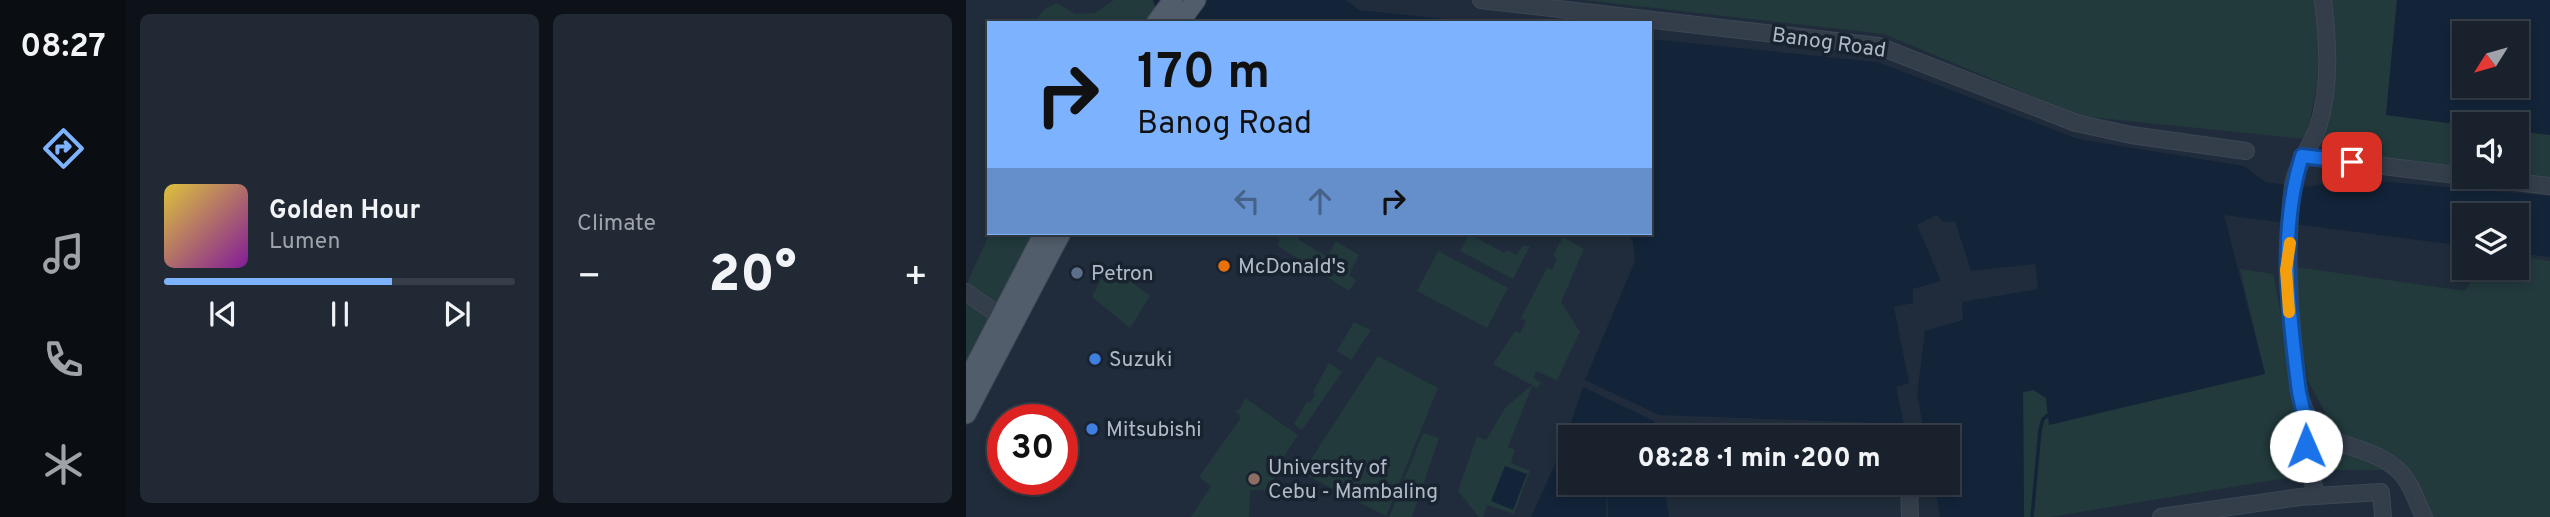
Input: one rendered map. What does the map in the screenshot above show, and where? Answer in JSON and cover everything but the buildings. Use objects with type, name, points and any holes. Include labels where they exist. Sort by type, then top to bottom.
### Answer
[{"type":"main road","points":[[1168,15],[1196,0]]},
{"type":"main road","points":[[966,383],[1043,235]]},
{"type":"main road","points":[[966,414],[1060,235]]},
{"type":"street","name":"Banog Road","points":[[1481,0],[1878,46],[2076,123],[2131,135],[2246,151]]},
{"type":"street","points":[[2323,0],[2327,47],[2323,99],[2315,135],[2302,156],[2294,183],[2286,270],[2291,333],[2303,410],[2312,426],[2351,449],[2390,464],[2401,473],[2424,517]]},
{"type":"street","points":[[2302,156],[2452,175]]},
{"type":"street","points":[[2529,184],[2550,186]]},
{"type":"street","points":[[966,292],[1000,316]]},
{"type":"street","points":[[2312,426],[2306,436],[2306,446],[2316,495]]},
{"type":"street","points":[[2161,517],[2316,495],[2381,492],[2383,517]]},
{"type":"street","points":[[1909,495],[1910,517]]},
{"type":"green space","points":[[1114,0],[1153,0],[1156,9],[1148,21],[1035,21],[1045,9],[1057,3],[1075,14],[1095,13]]},
{"type":"green space","points":[[1584,0],[2316,0],[2319,55],[2314,102],[2305,139],[2080,116],[1884,34]]},
{"type":"green space","points":[[2331,0],[2397,0],[2386,115],[2452,123],[2452,166],[2325,151],[2319,145],[2329,109],[2333,55]]},
{"type":"green space","points":[[2529,133],[2550,135],[2550,177],[2529,174]]},
{"type":"green space","points":[[989,235],[1034,235],[966,368],[966,285]]},
{"type":"green space","points":[[1280,235],[1301,235],[1298,239],[1327,257],[1336,241],[1359,255],[1349,275],[1356,280],[1349,291],[1278,246]]},
{"type":"green space","points":[[1468,235],[1505,253],[1507,250],[1517,255],[1522,246],[1530,246],[1513,279],[1460,251]]},
{"type":"green space","points":[[1563,237],[1584,249],[1561,302],[1580,332],[1557,380],[1536,371],[1533,378],[1541,382],[1538,388],[1532,386],[1508,447],[1515,450],[1511,463],[1530,471],[1514,514],[1487,505],[1483,517],[1479,517],[1458,491],[1477,436],[1486,440],[1505,408],[1532,385],[1493,364],[1515,331],[1520,333],[1526,321],[1521,318],[1547,268],[1552,270],[1557,259],[1553,256]]},
{"type":"green space","points":[[1438,251],[1508,288],[1487,328],[1417,291]]},
{"type":"green space","points":[[2529,258],[2550,261],[2550,517],[2431,517],[2407,469],[2338,435],[2308,381],[2294,292],[2296,267],[2465,291],[2472,280],[2529,280]]},
{"type":"green space","points":[[1108,264],[1150,296],[1130,328],[1092,297]]},
{"type":"green space","points":[[2240,269],[2273,274],[2303,426],[2352,455],[2389,470],[2335,470],[2050,517],[2024,517],[2023,392],[2033,390],[2046,398],[2049,424],[2265,374]]},
{"type":"green space","points":[[1354,322],[1371,330],[1351,360],[1337,351]]},
{"type":"green space","points":[[1378,356],[1438,388],[1386,516],[1302,473]]},
{"type":"green space","points":[[1329,363],[1342,372],[1302,430],[1294,424],[1307,401],[1310,403]]},
{"type":"green space","points":[[1245,398],[1298,435],[1275,470],[1274,490],[1250,490],[1249,517],[1191,517],[1211,486],[1199,477],[1240,419],[1239,414],[1234,411],[1240,409]]},
{"type":"green space","points":[[1423,433],[1439,438],[1412,517],[1389,517]]},
{"type":"water","points":[[1153,0],[1346,0],[1359,10],[1464,21],[1171,21],[1156,9]]},
{"type":"water","points":[[2397,0],[2550,0],[2550,135],[2529,132],[2529,112],[2452,112],[2452,123],[2386,115]]},
{"type":"water","points":[[1652,39],[1878,62],[2078,139],[2244,166],[2265,182],[2303,187],[2367,180],[2550,196],[2550,257],[2529,254],[2529,203],[2452,203],[2452,244],[2224,215],[2265,374],[2049,425],[2046,398],[2034,390],[2023,392],[2024,517],[1940,517],[1936,495],[1960,495],[1960,425],[1923,425],[1917,394],[1925,331],[1963,320],[1962,302],[2038,289],[2035,264],[1971,271],[1955,221],[1944,222],[1937,215],[1917,225],[1941,281],[1913,289],[1913,303],[1894,307],[1909,383],[1896,387],[1904,424],[1659,415],[1585,380],[1635,261],[1633,241],[1628,235],[1652,235]]},
{"type":"water","points":[[1583,387],[1654,421],[1654,425],[1570,425]]},
{"type":"water","points":[[1558,458],[1558,495],[1606,495],[1606,517],[1531,517]]},
{"type":"water","points":[[1505,466],[1527,474],[1513,510],[1491,501]]},
{"type":"water","points":[[1607,495],[1666,495],[1669,517],[1608,517]]},
{"type":"waterway","points":[[2032,517],[2040,430],[2043,419],[2051,413]]},
{"type":"slow traffic","points":[[2289,312],[2286,270],[2290,243]]},
{"type":"place","name":"McDonald's","points":[[1224,266]]},
{"type":"place","name":"Petron","points":[[1077,273]]},
{"type":"place","name":"Suzuki","points":[[1095,359]]},
{"type":"place","name":"Mitsubishi","points":[[1092,429]]},
{"type":"place","name":"University of Cebu - Mambaling","points":[[1254,479]]},
{"type":"route","points":[[2306,446],[2306,436],[2312,426],[2303,410],[2299,392],[2286,270],[2294,183],[2302,156],[2352,162]]}]
